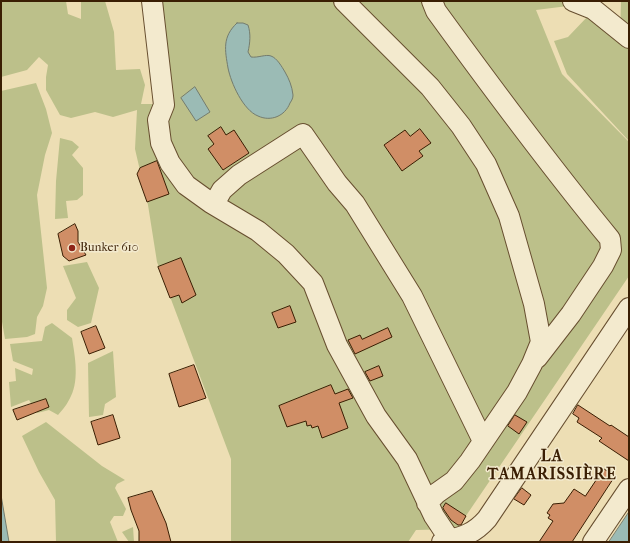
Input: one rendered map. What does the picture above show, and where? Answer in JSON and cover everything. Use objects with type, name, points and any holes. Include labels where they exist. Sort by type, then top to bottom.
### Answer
[{"type":"street","points":[[152,1],[164,106],[158,120],[161,143],[170,163],[186,185],[258,231],[286,254],[313,283],[337,345],[376,416],[407,459],[446,541],[470,534],[480,528],[629,308]]},
{"type":"street","points":[[344,1],[430,88],[461,126],[486,164],[509,216],[534,304],[541,342],[532,364],[517,392],[483,441],[454,481],[437,493],[427,503]]},
{"type":"street","points":[[432,1],[436,11],[489,84],[610,239],[611,250],[603,266],[572,314],[532,364]]},
{"type":"street","points":[[572,1],[593,9],[629,38]]},
{"type":"street","points":[[214,204],[222,190],[239,175],[302,134],[337,183],[355,204],[412,296],[483,441]]},
{"type":"street","points":[[593,542],[629,489]]},
{"type":"green space","name":"LA TAMARISSIÈRE","points":[[1,1],[66,1],[68,14],[81,19],[81,1],[105,1],[114,32],[116,70],[140,69],[145,85],[141,104],[154,104],[145,1],[568,1],[568,6],[536,10],[562,74],[629,142],[629,276],[457,529],[416,530],[408,542],[231,542],[231,459],[157,262],[148,205],[135,149],[137,110],[113,117],[95,112],[71,118],[60,115],[46,90],[48,65],[39,57],[27,70],[1,77]]},
{"type":"green space","points":[[621,1],[629,1],[629,141],[567,74],[554,41],[568,37],[588,16],[620,38]]},
{"type":"green space","points":[[36,83],[46,109],[52,133],[45,155],[37,195],[47,288],[43,306],[37,317],[35,334],[27,337],[5,339],[1,316],[1,91]]},
{"type":"green space","points":[[60,138],[72,141],[79,147],[72,155],[83,168],[83,195],[77,200],[66,201],[68,218],[55,219],[56,181]]},
{"type":"green space","points":[[87,262],[99,288],[91,323],[78,327],[67,320],[67,310],[76,298],[63,266]]},
{"type":"green space","points":[[52,323],[72,338],[76,377],[75,385],[69,400],[58,415],[49,410],[37,413],[29,400],[11,407],[9,382],[16,381],[15,368],[32,375],[33,369],[13,361],[10,344],[42,341],[45,327]]},
{"type":"green space","points":[[113,351],[116,397],[105,404],[103,415],[89,417],[88,363]]},
{"type":"green space","points":[[46,422],[102,466],[125,480],[117,484],[115,488],[126,509],[123,516],[114,516],[110,522],[118,542],[56,542],[55,500],[39,472],[22,436]]},
{"type":"green space","points":[[133,527],[134,542],[129,542],[122,532]]},
{"type":"water","points":[[237,23],[248,25],[250,38],[248,52],[251,57],[267,55],[273,57],[281,65],[289,80],[293,92],[293,98],[288,108],[277,117],[263,118],[253,113],[247,108],[238,95],[232,81],[228,68],[226,44],[229,33]]},
{"type":"water","points":[[195,87],[210,112],[196,121],[181,98]]},
{"type":"water","points":[[1,495],[9,542],[1,542]]},
{"type":"water","points":[[629,512],[629,542],[609,542]]},
{"type":"building","points":[[221,127],[226,135],[234,130],[249,153],[223,170],[208,149],[214,144],[208,136]]},
{"type":"building","points":[[420,129],[431,143],[419,151],[423,156],[402,171],[384,145],[405,130],[410,136]]},
{"type":"building","points":[[157,161],[169,194],[147,202],[137,174],[140,168]]},
{"type":"building","name":"Bunker 610","points":[[75,224],[78,231],[78,242],[86,255],[69,261],[63,256],[58,234]]},
{"type":"building","points":[[181,258],[196,295],[182,303],[179,295],[170,298],[158,267]]},
{"type":"building","points":[[290,306],[296,322],[278,328],[272,313]]},
{"type":"building","points":[[96,326],[105,348],[89,354],[81,332]]},
{"type":"building","points":[[388,328],[392,337],[355,354],[348,340],[360,335],[362,339]]},
{"type":"building","points":[[194,365],[206,398],[179,407],[169,374]]},
{"type":"building","points":[[379,366],[383,376],[370,381],[365,372]]},
{"type":"building","points":[[331,385],[335,394],[348,389],[353,398],[339,403],[348,428],[322,438],[318,426],[312,428],[311,425],[307,426],[306,421],[287,427],[279,406]]},
{"type":"building","points":[[46,399],[49,407],[17,420],[13,410]]},
{"type":"building","points":[[578,405],[629,437],[629,461],[599,441],[602,438],[577,422],[579,418],[573,414]]},
{"type":"building","points":[[113,415],[120,438],[98,445],[91,422]]},
{"type":"building","points":[[515,415],[527,422],[519,434],[508,426]]},
{"type":"building","points":[[604,469],[615,476],[572,542],[539,542],[553,521],[548,518],[550,515],[547,513],[553,504],[564,503],[574,489],[585,496]]},
{"type":"building","points":[[522,488],[531,495],[524,505],[514,499]]},
{"type":"building","points":[[152,491],[166,523],[171,542],[139,542],[139,531],[128,498]]},
{"type":"building","points":[[446,503],[466,516],[461,525],[458,525],[451,520],[444,510],[443,508]]},
{"type":"place","name":"Bunker 610","points":[[72,248]]},
{"type":"district","name":"LA TAMARISSIÈRE","points":[[552,466]]}]
